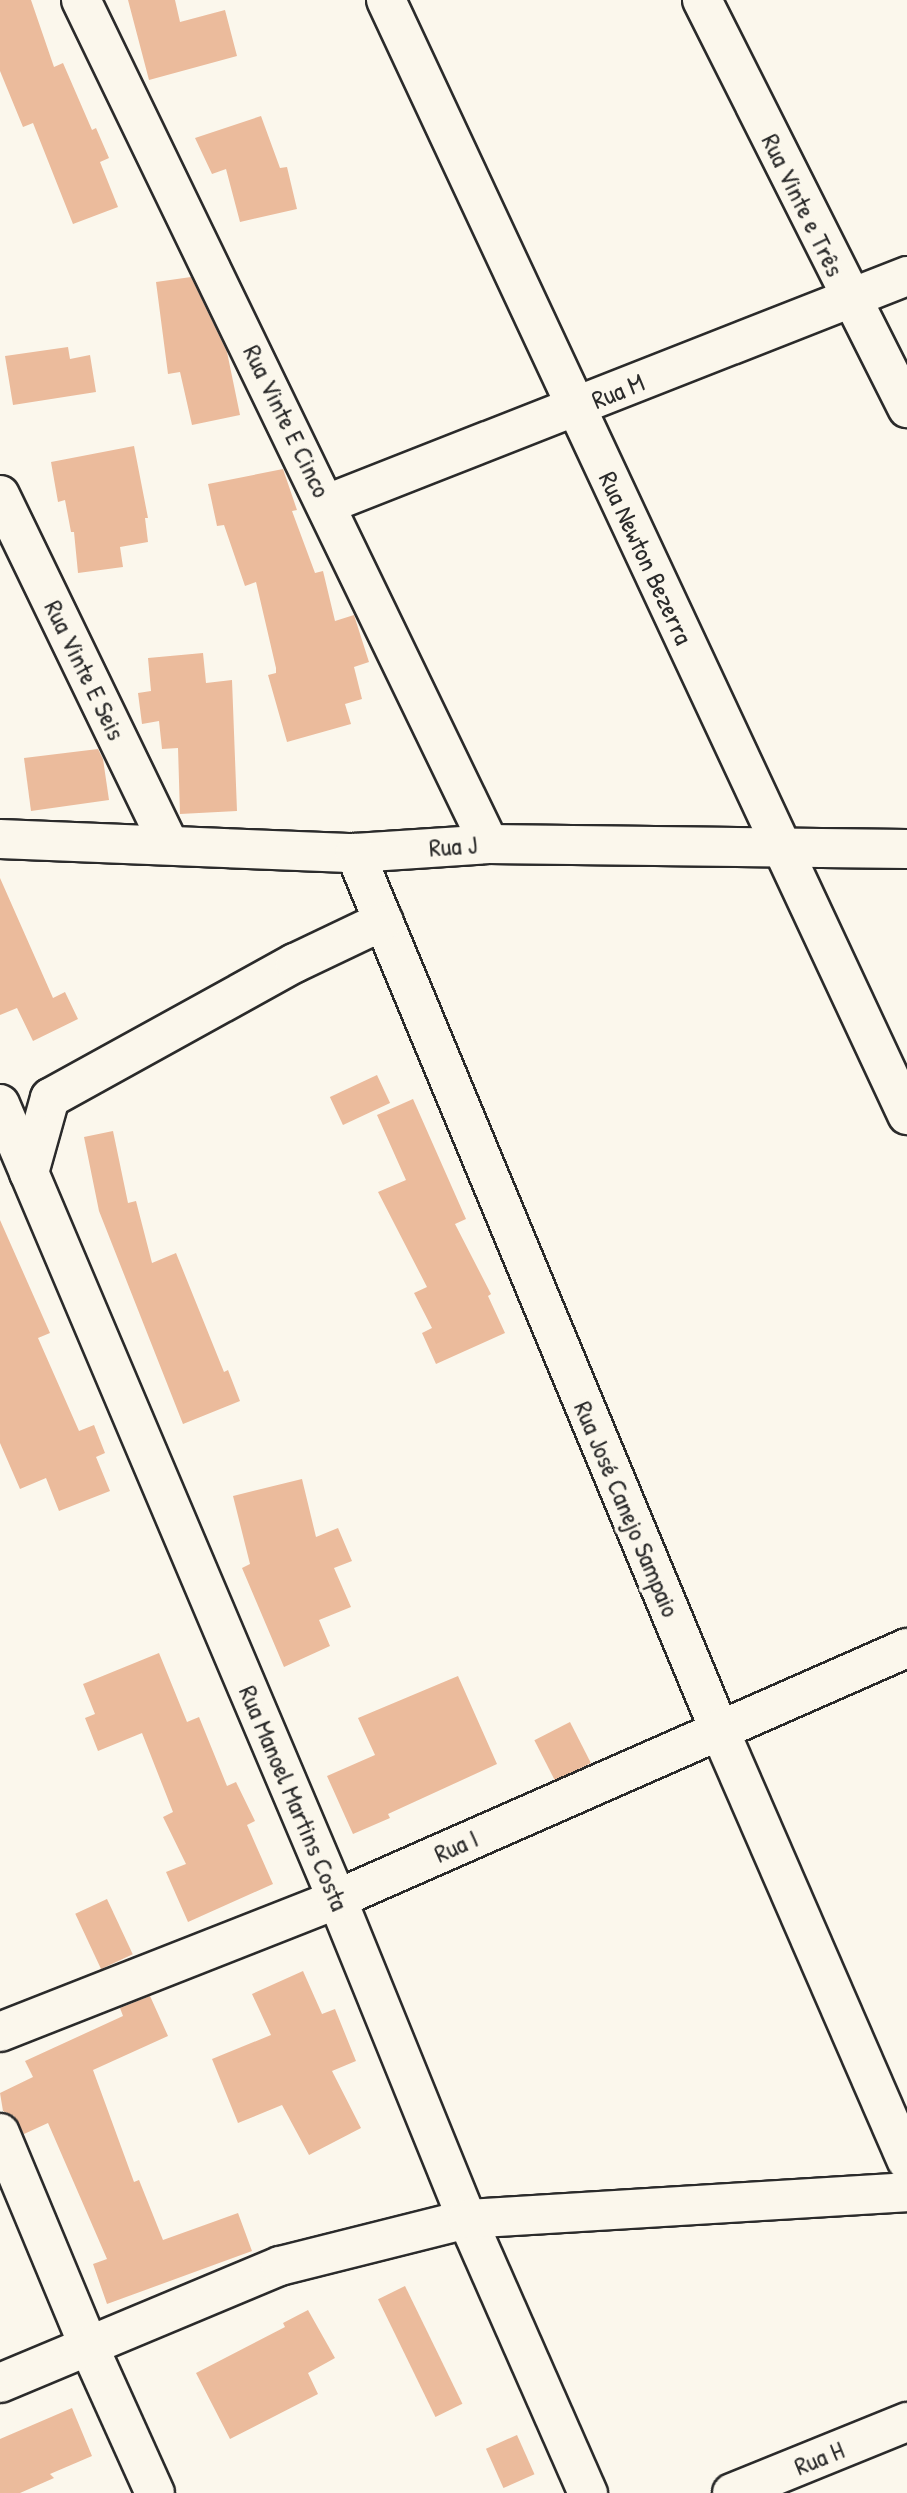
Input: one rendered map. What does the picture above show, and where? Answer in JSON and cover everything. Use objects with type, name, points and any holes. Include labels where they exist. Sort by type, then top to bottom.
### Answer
[{"type":"street","name":"Rua Vinte E Cinco","points":[[81,0],[489,844]]},
{"type":"street","name":"Rua Newton Bezerra","points":[[386,0],[780,849],[907,1115]]},
{"type":"street","name":"Rua Vinte e Três","points":[[702,0],[849,298],[907,408]]},
{"type":"street","name":"Rua M","points":[[327,504],[907,276]]},
{"type":"street","name":"Rua Vinte E Seis","points":[[0,495],[169,844]]},
{"type":"street","name":"Rua J","points":[[0,839],[355,853],[489,844],[907,849]]},
{"type":"street","name":"Rua José Canejo Sampaio","points":[[355,853],[719,1729],[907,2161]]},
{"type":"street","points":[[29,1173],[50,1098],[295,963],[383,921]]},
{"type":"street","name":"Rua Manoel Martins Costa","points":[[0,1104],[337,1899],[467,2219],[588,2493]]},
{"type":"street","name":"Rua I","points":[[0,2032],[337,1899],[907,1648]]},
{"type":"street","points":[[0,2133],[89,2347],[155,2493]]},
{"type":"street","points":[[0,2383],[280,2266],[467,2219],[907,2192]]},
{"type":"street","name":"Rua H","points":[[732,2493],[907,2422]]},
{"type":"building","points":[[0,0],[31,0],[54,67],[63,63],[92,130],[96,128],[109,158],[100,162],[118,207],[73,224],[33,123],[23,127],[0,71]]},
{"type":"building","points":[[128,0],[175,0],[180,22],[225,10],[237,56],[149,80]]},
{"type":"building","points":[[261,116],[280,168],[287,167],[297,209],[240,222],[226,169],[212,174],[195,138]]},
{"type":"building","points":[[191,277],[227,352],[240,415],[192,425],[180,372],[168,374],[156,282]]},
{"type":"building","points":[[68,347],[70,359],[90,355],[96,392],[13,405],[5,356]]},
{"type":"building","points":[[134,446],[148,518],[145,518],[148,542],[120,547],[123,567],[78,573],[74,532],[71,532],[65,500],[58,502],[51,462]]},
{"type":"building","points":[[283,469],[297,510],[292,511],[315,573],[323,571],[335,621],[354,615],[369,662],[354,667],[362,699],[345,704],[351,724],[287,742],[268,675],[276,673],[276,668],[256,582],[245,586],[224,525],[217,526],[208,484]]},
{"type":"building","points":[[203,653],[206,683],[232,680],[237,811],[180,814],[178,748],[162,749],[159,721],[142,724],[138,693],[151,691],[148,658]]},
{"type":"building","points":[[98,749],[103,759],[109,800],[31,811],[24,758]]},
{"type":"building","points":[[0,878],[53,998],[65,992],[78,1019],[33,1041],[17,1008],[0,1015]]},
{"type":"building","points":[[377,1075],[390,1103],[343,1125],[330,1097]]},
{"type":"building","points":[[413,1099],[466,1219],[455,1224],[491,1294],[488,1296],[505,1333],[436,1364],[422,1333],[432,1328],[414,1293],[427,1287],[378,1192],[406,1180],[377,1115]]},
{"type":"building","points":[[113,1131],[128,1203],[136,1201],[152,1263],[176,1253],[224,1372],[228,1370],[240,1401],[183,1424],[99,1211],[84,1137]]},
{"type":"building","points":[[0,1220],[50,1333],[38,1338],[79,1431],[94,1425],[105,1453],[96,1457],[110,1491],[59,1511],[46,1478],[20,1489],[0,1443]]},
{"type":"building","points":[[302,1479],[316,1537],[338,1528],[352,1561],[334,1568],[351,1607],[319,1620],[330,1646],[284,1667],[242,1568],[250,1564],[233,1496]]},
{"type":"building","points":[[159,1653],[187,1722],[199,1717],[227,1786],[236,1782],[255,1821],[247,1825],[273,1884],[188,1922],[166,1872],[186,1864],[163,1817],[173,1812],[142,1733],[98,1751],[85,1718],[95,1714],[83,1684]]},
{"type":"building","points":[[458,1676],[497,1764],[388,1814],[390,1818],[353,1834],[327,1776],[375,1755],[358,1718]]},
{"type":"building","points":[[570,1722],[591,1763],[555,1781],[534,1740]]},
{"type":"building","points":[[107,1899],[133,1954],[101,1969],[75,1914]]},
{"type":"building","points":[[303,1971],[322,2014],[335,2009],[356,2061],[332,2071],[361,2128],[309,2155],[282,2105],[238,2123],[212,2059],[271,2035],[252,1994]]},
{"type":"building","points":[[150,1996],[168,2036],[93,2070],[134,2182],[139,2180],[163,2240],[238,2213],[252,2251],[107,2304],[93,2264],[107,2259],[48,2123],[24,2134],[14,2116],[3,2111],[0,2093],[33,2077],[25,2061],[123,2016],[120,2008]]},
{"type":"building","points":[[405,2286],[462,2404],[435,2417],[378,2299]]},
{"type":"building","points":[[308,2310],[335,2358],[308,2373],[318,2394],[230,2439],[196,2373],[285,2327],[283,2323]]},
{"type":"building","points":[[72,2408],[92,2456],[50,2474],[54,2478],[20,2493],[0,2493],[0,2439]]},
{"type":"building","points":[[517,2435],[534,2474],[503,2488],[486,2449]]}]
